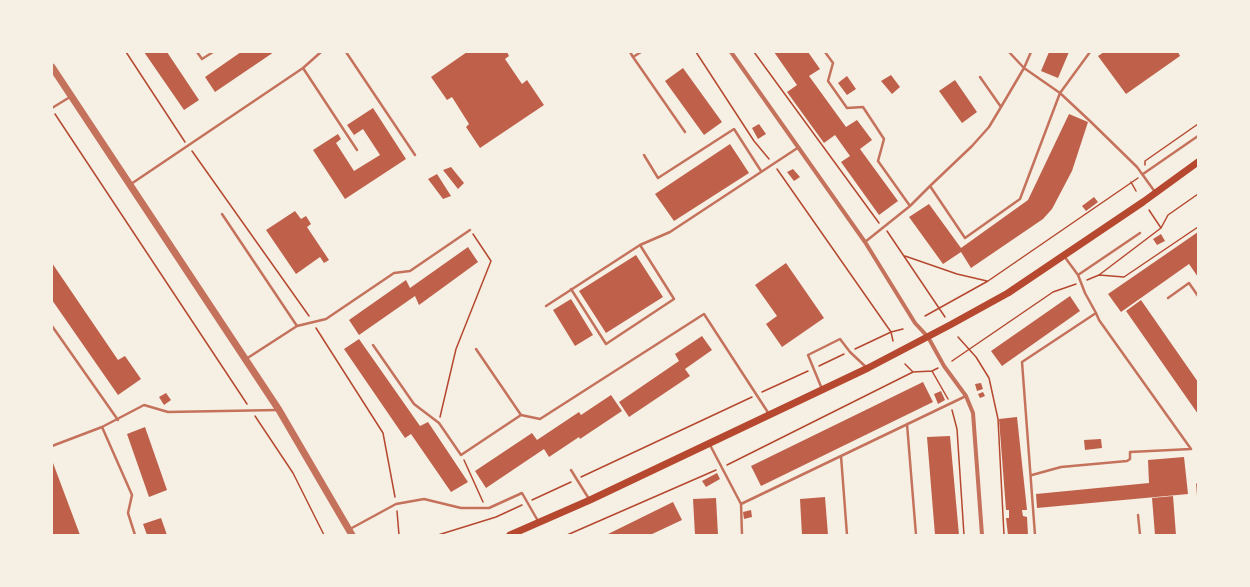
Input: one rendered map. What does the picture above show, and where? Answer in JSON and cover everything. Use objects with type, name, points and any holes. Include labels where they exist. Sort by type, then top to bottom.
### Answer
[{"type":"main road","points":[[510,535],[590,500],[868,368],[928,337],[1008,293],[1064,256],[1198,162]]},
{"type":"street","points":[[731,52],[865,242],[915,323],[928,337],[944,366],[966,396],[973,413],[982,535]]},
{"type":"street","points":[[52,67],[131,184],[279,410],[351,532]]},
{"type":"lane","points":[[197,52],[202,59],[213,52]]},
{"type":"lane","points":[[131,184],[303,68],[321,52]]},
{"type":"lane","points":[[346,52],[415,156]]},
{"type":"lane","points":[[630,52],[685,132]]},
{"type":"lane","points":[[633,57],[641,52]]},
{"type":"lane","points":[[826,52],[833,63],[828,81],[847,108],[863,107],[880,132],[884,139],[878,161],[910,206]]},
{"type":"lane","points":[[1009,52],[1024,68],[1060,93],[1091,122],[1143,174],[1156,192]]},
{"type":"lane","points":[[865,242],[910,206],[972,146],[989,127],[1024,68],[1031,52]]},
{"type":"lane","points":[[930,186],[966,238],[1020,199],[1060,93],[1090,52]]},
{"type":"lane","points":[[303,68],[357,150]]},
{"type":"lane","points":[[980,77],[1001,107]]},
{"type":"lane","points":[[52,109],[72,96]]},
{"type":"lane","points":[[644,155],[658,178],[734,129],[761,171]]},
{"type":"lane","points":[[1143,174],[1198,136]]},
{"type":"lane","points":[[546,306],[640,245],[670,232],[761,171],[774,165],[799,147]]},
{"type":"lane","points":[[222,214],[297,326]]},
{"type":"lane","points":[[246,360],[297,326],[326,319],[394,273],[410,270],[470,230]]},
{"type":"lane","points":[[1078,275],[1140,234]]},
{"type":"lane","points":[[571,289],[606,344],[674,299],[640,245]]},
{"type":"lane","points":[[1032,475],[1061,467],[1127,462],[1130,459],[1130,452],[1191,449],[1099,320],[1085,293],[1078,275],[1064,256]]},
{"type":"lane","points":[[1168,298],[1189,283],[1198,296]]},
{"type":"lane","points":[[1035,535],[1032,475],[1022,362],[1096,313]]},
{"type":"lane","points":[[476,349],[521,415],[540,419],[704,314],[769,414]]},
{"type":"lane","points":[[52,326],[118,420]]},
{"type":"lane","points":[[822,390],[808,355],[840,339],[850,352],[868,368]]},
{"type":"lane","points":[[373,345],[414,404],[439,423],[461,455],[521,415]]},
{"type":"lane","points":[[741,504],[966,396]]},
{"type":"lane","points":[[52,446],[118,420],[144,405],[168,412],[279,410]]},
{"type":"lane","points":[[907,424],[916,535]]},
{"type":"lane","points":[[102,427],[132,495],[128,513],[135,535]]},
{"type":"lane","points":[[708,443],[741,504],[742,535]]},
{"type":"lane","points":[[842,456],[847,535]]},
{"type":"lane","points":[[571,470],[590,500]]},
{"type":"lane","points":[[351,532],[396,504],[424,498],[461,508],[485,508],[522,494],[538,522]]},
{"type":"lane","points":[[1138,515],[1140,535]]},
{"type":"path","points":[[126,52],[187,145],[313,322],[383,433],[396,504],[399,535]]},
{"type":"path","points":[[696,52],[754,141],[774,165],[891,332],[893,341]]},
{"type":"path","points":[[754,52],[875,220],[884,228],[905,256],[945,317]]},
{"type":"path","points":[[52,109],[293,473],[324,535]]},
{"type":"path","points":[[924,316],[940,309],[988,281],[1143,174],[1145,161],[1198,124]]},
{"type":"path","points":[[1131,182],[1136,191]]},
{"type":"path","points":[[1149,210],[1161,228]]},
{"type":"path","points":[[1099,275],[1124,277],[1198,227]]},
{"type":"path","points":[[439,423],[456,349],[490,261],[470,230]]},
{"type":"path","points":[[905,256],[957,274],[988,281]]},
{"type":"path","points":[[438,535],[496,517],[891,332],[903,330]]},
{"type":"path","points":[[958,337],[976,357],[989,378],[998,420],[1004,535]]},
{"type":"path","points":[[905,364],[913,372]]},
{"type":"path","points":[[568,535],[721,468],[913,372],[932,371],[939,368]]},
{"type":"path","points":[[932,371],[950,403],[957,429],[964,535]]},
{"type":"path","points":[[461,455],[485,508]]},
{"type":"path","points":[[1197,484],[1198,500]]},
{"type":"building","points":[[144,52],[167,52],[199,100],[184,110]]},
{"type":"building","points":[[241,52],[274,52],[215,92],[205,77]]},
{"type":"building","points":[[467,52],[507,52],[509,56],[505,59],[522,84],[527,80],[544,105],[480,148],[466,127],[469,124],[452,97],[447,100],[431,77]]},
{"type":"building","points":[[774,52],[808,52],[820,69],[809,76],[846,127],[857,120],[872,140],[860,149],[898,201],[879,215],[841,162],[850,156],[835,135],[824,143],[787,92],[797,85]]},
{"type":"building","points":[[1049,52],[1069,52],[1058,78],[1041,71]]},
{"type":"building","points":[[1104,52],[1178,52],[1180,56],[1126,94],[1098,56]]},
{"type":"building","points":[[683,68],[722,122],[704,135],[665,81]]},
{"type":"building","points":[[891,75],[900,87],[892,94],[881,81]]},
{"type":"building","points":[[847,76],[856,89],[847,95],[838,83]]},
{"type":"building","points":[[955,80],[977,112],[962,123],[939,91]]},
{"type":"building","points":[[373,108],[406,159],[345,199],[313,150],[338,134],[341,139],[336,143],[354,171],[380,155],[363,129],[354,135],[347,125]]},
{"type":"building","points":[[1069,114],[1088,122],[1072,171],[1052,209],[1043,219],[971,268],[961,252],[943,264],[909,217],[929,204],[961,248],[1028,200]]},
{"type":"building","points":[[759,124],[766,134],[758,139],[752,128]]},
{"type":"building","points":[[730,144],[749,173],[674,221],[655,194]]},
{"type":"building","points":[[451,167],[464,183],[458,189],[443,170]]},
{"type":"building","points":[[793,169],[800,177],[794,181],[787,172]]},
{"type":"building","points":[[437,174],[451,196],[443,199],[428,179]]},
{"type":"building","points":[[1094,197],[1098,202],[1086,211],[1082,206]]},
{"type":"building","points":[[295,211],[301,219],[306,216],[311,224],[307,227],[329,260],[324,263],[320,257],[296,274],[266,230]]},
{"type":"building","points":[[1198,232],[1198,277],[1189,264],[1121,312],[1108,294]]},
{"type":"building","points":[[1161,234],[1165,241],[1157,245],[1153,239]]},
{"type":"building","points":[[468,247],[478,262],[419,305],[415,296],[359,335],[349,320],[406,280],[410,288]]},
{"type":"building","points":[[636,255],[663,297],[606,333],[579,291]]},
{"type":"building","points":[[52,263],[118,360],[125,356],[141,379],[118,395],[52,300]]},
{"type":"building","points":[[786,263],[824,318],[782,347],[766,324],[777,316],[755,285]]},
{"type":"building","points":[[1070,296],[1080,311],[1002,366],[991,351]]},
{"type":"building","points":[[571,299],[593,335],[575,346],[553,310]]},
{"type":"building","points":[[1141,300],[1198,382],[1198,414],[1126,311]]},
{"type":"building","points":[[702,336],[712,350],[685,369],[690,376],[629,417],[619,402],[679,361],[675,354]]},
{"type":"building","points":[[359,339],[420,426],[428,422],[468,482],[451,492],[411,434],[405,438],[344,349]]},
{"type":"building","points":[[923,382],[933,402],[761,486],[751,466]]},
{"type":"building","points":[[981,383],[983,389],[977,391],[975,384]]},
{"type":"building","points":[[941,391],[945,400],[938,404],[934,394]]},
{"type":"building","points":[[983,392],[985,396],[980,398],[978,394]]},
{"type":"building","points":[[166,393],[171,400],[164,405],[159,397]]},
{"type":"building","points":[[611,395],[622,411],[580,439],[579,437],[549,457],[544,449],[486,488],[475,471],[532,433],[537,440],[579,412],[581,415]]},
{"type":"building","points":[[1017,417],[1027,510],[1022,510],[1023,516],[1027,517],[1028,535],[1008,535],[1006,518],[1009,518],[1009,510],[1006,510],[999,419]]},
{"type":"building","points":[[145,427],[167,490],[149,497],[127,434]]},
{"type":"building","points":[[950,436],[959,535],[935,535],[927,437]]},
{"type":"building","points":[[1101,439],[1102,448],[1085,450],[1084,440]]},
{"type":"building","points":[[1184,457],[1188,494],[1037,508],[1036,494],[1149,483],[1148,460]]},
{"type":"building","points":[[53,463],[80,535],[53,535]]},
{"type":"building","points":[[717,473],[720,479],[706,487],[702,481]]},
{"type":"building","points":[[1173,496],[1176,535],[1155,535],[1152,498]]},
{"type":"building","points":[[825,497],[828,535],[802,535],[800,499]]},
{"type":"building","points":[[716,498],[718,535],[695,535],[693,499]]},
{"type":"building","points":[[673,502],[682,520],[650,535],[606,535]]},
{"type":"building","points":[[751,510],[752,517],[744,519],[743,512]]},
{"type":"building","points":[[161,518],[167,535],[147,535],[143,524]]}]
